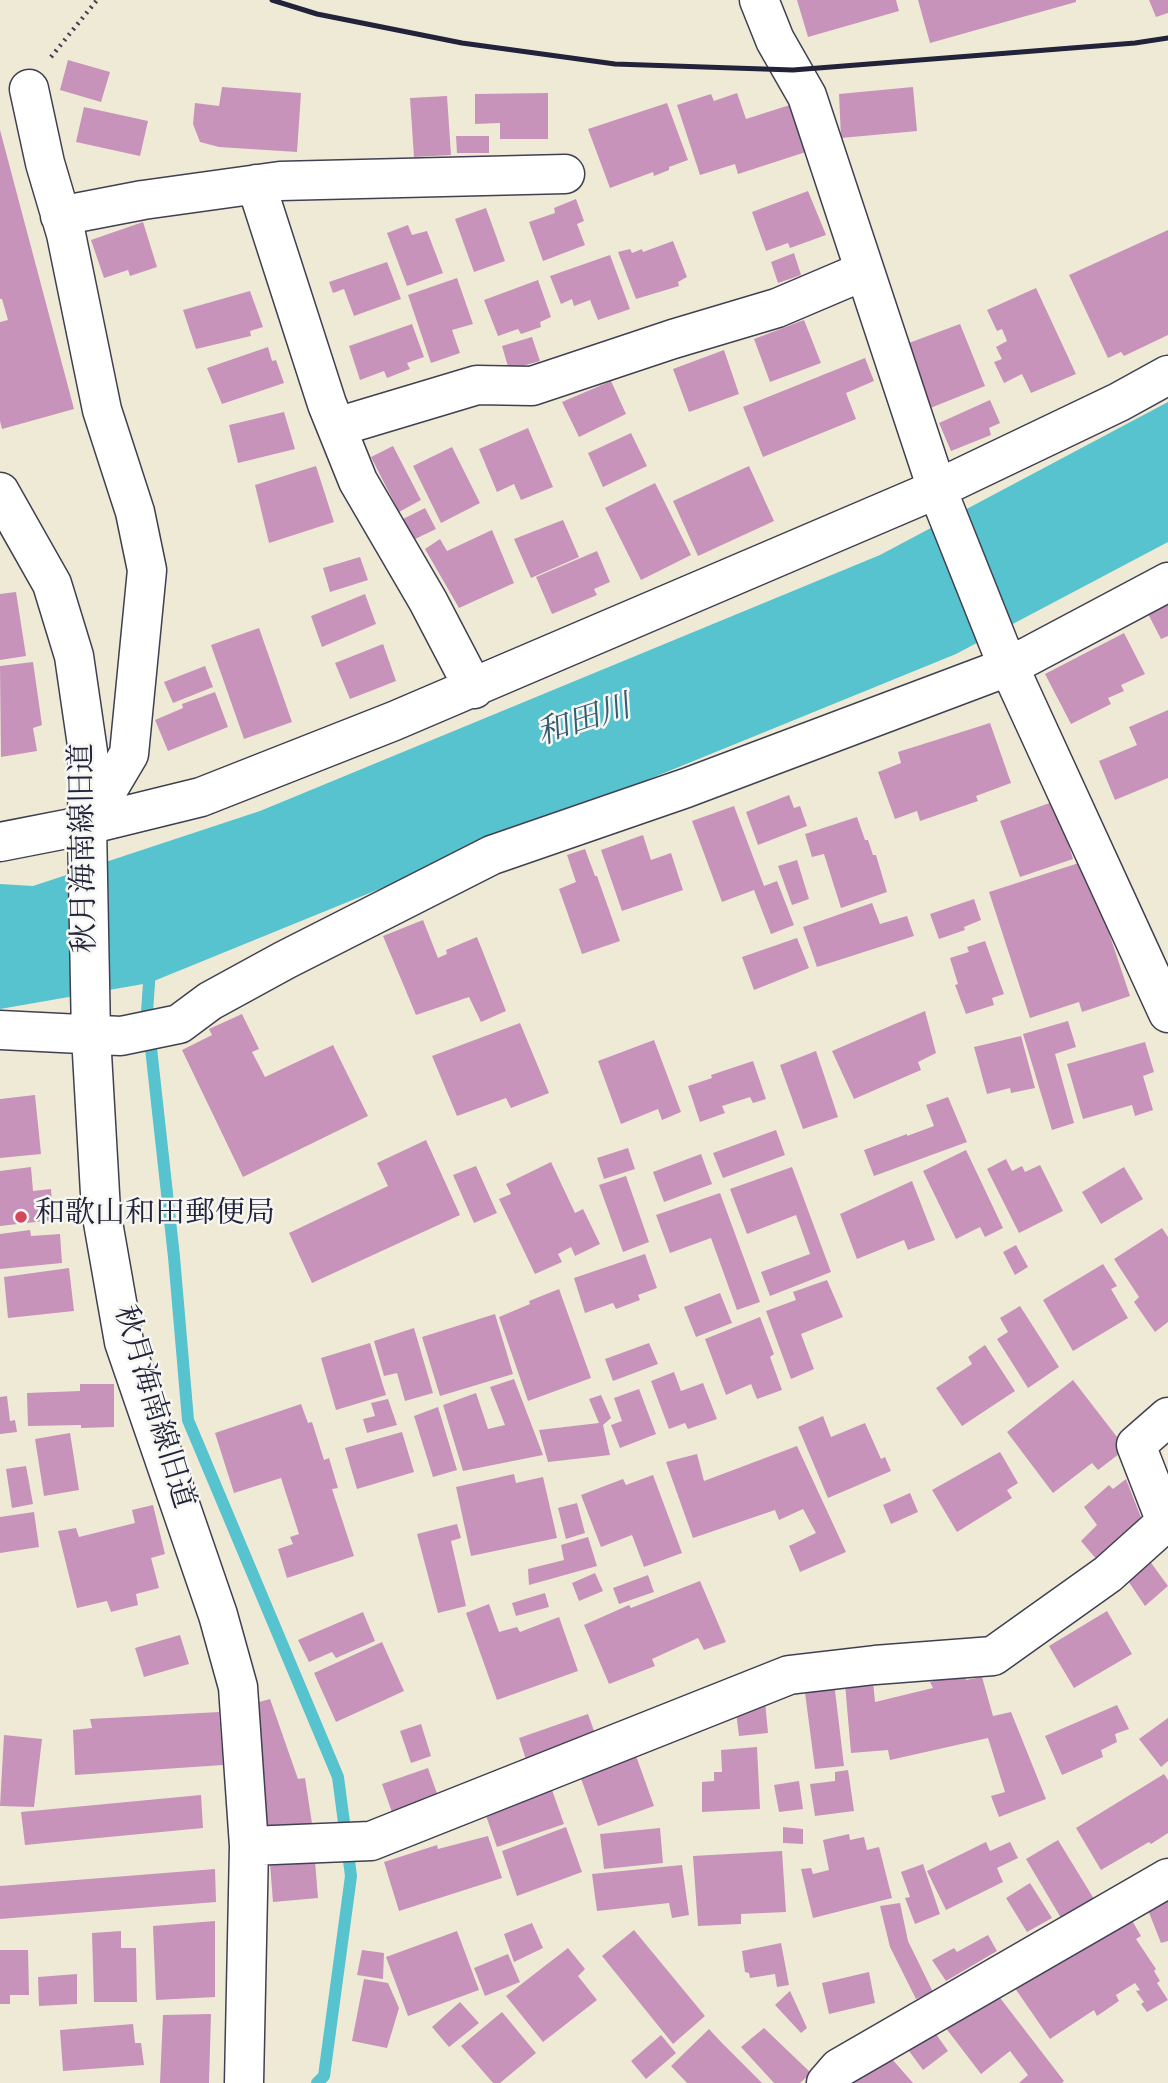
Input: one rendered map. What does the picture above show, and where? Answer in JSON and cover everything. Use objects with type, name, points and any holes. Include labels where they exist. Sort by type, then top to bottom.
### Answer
[{"type":"street","points":[[759,0],[775,40],[807,96],[937,489],[1005,657],[1168,1013]]},
{"type":"street","points":[[29,89],[102,410],[135,512],[147,570],[129,754],[87,835]]},
{"type":"street","points":[[60,216],[142,200],[280,181],[565,174]]},
{"type":"street","points":[[257,184],[337,427],[358,481],[428,601],[474,689]]},
{"type":"street","points":[[337,427],[477,385],[532,386],[777,308],[864,271]]},
{"type":"street","points":[[0,842],[87,835],[201,797],[474,689],[937,489],[1119,402],[1168,375]]},
{"type":"street","name":"秋月海南線旧道","points":[[0,492],[52,584],[74,656],[88,752],[91,1027],[101,1211],[124,1342],[218,1615],[237,1687],[249,1846],[244,2083]]},
{"type":"street","points":[[0,1030],[91,1027],[121,1036],[179,1024],[210,1001],[492,855],[686,788],[1005,657],[1168,582]]},
{"type":"street","points":[[249,1846],[371,1840],[789,1675],[993,1656],[1108,1574],[1166,1522],[1136,1446],[1168,1417]]},
{"type":"street","points":[[826,2083],[839,2068],[1168,1878]]},
{"type":"path","points":[[29,89],[57,48],[97,0]]},
{"type":"water","name":"和田川","points":[[1168,402],[1168,542],[956,654],[149,983],[0,1009],[0,884],[33,886],[260,811],[880,555]]},
{"type":"building","points":[[797,0],[896,0],[899,11],[808,37]]},
{"type":"building","points":[[918,0],[1076,0],[1076,2],[930,43]]},
{"type":"building","points":[[1149,0],[1168,0],[1168,13],[1156,17]]},
{"type":"building","points":[[68,60],[110,72],[101,102],[60,90]]},
{"type":"building","points":[[222,87],[301,93],[297,152],[219,147],[200,142],[193,124],[195,103],[219,106]]},
{"type":"building","points":[[913,87],[917,131],[841,138],[839,94]]},
{"type":"building","points":[[548,93],[548,139],[500,139],[500,123],[475,124],[475,94]]},
{"type":"building","points":[[737,93],[746,119],[796,103],[812,150],[738,174],[735,164],[700,175],[677,105],[711,94],[714,101]]},
{"type":"building","points":[[447,96],[451,155],[414,157],[410,98]]},
{"type":"building","points":[[667,103],[688,160],[654,176],[653,172],[610,188],[588,129]]},
{"type":"building","points":[[84,107],[148,121],[140,156],[76,142]]},
{"type":"building","points":[[0,130],[74,409],[2,429],[0,322],[8,320],[0,299]]},
{"type":"building","points":[[456,136],[489,136],[489,153],[457,153]]},
{"type":"building","points":[[808,191],[826,235],[790,248],[788,243],[766,251],[752,212]]},
{"type":"building","points":[[576,199],[584,221],[577,224],[585,245],[543,261],[529,222],[555,213],[554,208]]},
{"type":"building","points":[[486,208],[505,261],[474,272],[455,219]]},
{"type":"building","points":[[143,222],[157,267],[130,276],[128,270],[104,278],[91,240]]},
{"type":"building","points":[[408,225],[412,235],[427,231],[443,273],[407,286],[387,233]]},
{"type":"building","points":[[1168,230],[1168,335],[1124,356],[1121,352],[1108,358],[1069,275]]},
{"type":"building","points":[[673,241],[687,277],[678,282],[679,286],[636,299],[618,252],[630,249],[632,253],[642,249],[643,252]]},
{"type":"building","points":[[794,253],[801,275],[778,283],[771,262]]},
{"type":"building","points":[[610,255],[630,309],[598,320],[590,300],[574,306],[572,299],[561,304],[550,276]]},
{"type":"building","points":[[387,262],[401,299],[354,316],[344,289],[333,293],[329,282]]},
{"type":"building","points":[[457,278],[473,324],[452,330],[460,353],[431,363],[408,295]]},
{"type":"building","points":[[538,280],[551,317],[540,322],[541,327],[521,334],[518,329],[498,336],[484,300]]},
{"type":"building","points":[[1036,288],[1076,374],[1031,393],[1022,374],[1004,383],[994,362],[1002,359],[996,347],[1007,341],[1002,329],[997,331],[987,310]]},
{"type":"building","points":[[250,291],[263,327],[250,331],[251,336],[196,349],[183,310]]},
{"type":"building","points":[[804,320],[821,363],[770,382],[754,339]]},
{"type":"building","points":[[412,324],[424,357],[407,363],[410,369],[387,378],[384,371],[360,380],[349,346]]},
{"type":"building","points":[[960,324],[985,386],[923,411],[898,347]]},
{"type":"building","points":[[532,337],[540,361],[509,370],[502,346]]},
{"type":"building","points":[[268,347],[284,383],[222,404],[207,368]]},
{"type":"building","points":[[724,350],[739,394],[689,412],[673,369]]},
{"type":"building","points":[[865,358],[874,381],[846,393],[856,419],[763,457],[743,407]]},
{"type":"building","points":[[611,381],[626,414],[579,437],[562,402]]},
{"type":"building","points":[[990,400],[1000,423],[989,428],[991,435],[951,451],[939,423]]},
{"type":"building","points":[[284,412],[295,449],[238,463],[229,425]]},
{"type":"building","points":[[528,428],[553,487],[521,500],[514,484],[497,492],[479,449]]},
{"type":"building","points":[[631,433],[647,466],[603,487],[588,453]]},
{"type":"building","points":[[393,446],[421,500],[399,512],[371,457]]},
{"type":"building","points":[[452,447],[480,503],[441,523],[413,466]]},
{"type":"building","points":[[316,466],[334,522],[269,543],[255,485]]},
{"type":"building","points":[[749,466],[774,521],[698,556],[673,501]]},
{"type":"building","points":[[655,483],[691,555],[641,580],[605,508]]},
{"type":"building","points":[[425,508],[436,529],[413,540],[403,519]]},
{"type":"building","points":[[563,520],[579,557],[531,578],[514,539]]},
{"type":"building","points":[[492,530],[514,583],[459,608],[425,549],[440,539],[447,551]]},
{"type":"building","points":[[597,551],[610,582],[594,589],[597,595],[552,614],[536,577]]},
{"type":"building","points":[[360,557],[368,580],[330,592],[323,568]]},
{"type":"building","points":[[16,592],[26,656],[0,660],[0,594]]},
{"type":"building","points":[[365,594],[376,624],[322,647],[311,616]]},
{"type":"building","points":[[1168,601],[1168,636],[1161,639],[1146,610]]},
{"type":"building","points":[[259,628],[292,722],[244,739],[211,645]]},
{"type":"building","points":[[1124,633],[1145,674],[1121,685],[1124,691],[1108,698],[1111,704],[1071,724],[1045,674]]},
{"type":"building","points":[[383,644],[396,681],[350,699],[335,663]]},
{"type":"building","points":[[33,662],[42,725],[33,728],[37,751],[1,757],[0,666]]},
{"type":"building","points":[[205,666],[213,687],[173,703],[164,682]]},
{"type":"building","points":[[215,692],[228,727],[168,751],[155,720],[183,708],[182,704]]},
{"type":"building","points":[[1168,710],[1168,778],[1115,800],[1099,761],[1137,745],[1129,727]]},
{"type":"building","points":[[990,723],[1011,783],[976,796],[978,801],[920,821],[917,811],[895,819],[878,772],[901,763],[898,752]]},
{"type":"building","points":[[789,795],[794,808],[800,806],[807,826],[758,845],[746,812]]},
{"type":"building","points":[[1055,801],[1073,859],[1020,877],[1000,821]]},
{"type":"building","points":[[734,806],[764,886],[777,881],[794,925],[771,934],[754,890],[722,902],[692,821]]},
{"type":"building","points":[[857,817],[865,840],[868,840],[873,855],[876,855],[887,892],[841,908],[824,854],[812,857],[805,834]]},
{"type":"building","points":[[643,835],[651,860],[671,853],[683,890],[622,911],[601,850]]},
{"type":"building","points":[[585,849],[620,941],[582,954],[559,889],[576,882],[567,855]]},
{"type":"building","points":[[797,860],[809,899],[792,905],[778,866]]},
{"type":"building","points":[[1085,861],[1130,996],[1082,1012],[1079,1002],[1030,1018],[989,892]]},
{"type":"building","points":[[974,899],[981,920],[964,927],[965,930],[939,939],[930,914]]},
{"type":"building","points":[[872,903],[880,924],[907,916],[914,936],[817,967],[803,927]]},
{"type":"building","points":[[423,920],[438,958],[447,954],[446,950],[477,937],[506,1011],[481,1022],[469,997],[416,1015],[383,936]]},
{"type":"building","points":[[797,938],[809,968],[754,990],[742,957]]},
{"type":"building","points":[[985,941],[1004,994],[992,998],[994,1005],[966,1014],[955,985],[958,984],[950,958],[969,952],[967,947]]},
{"type":"building","points":[[925,1011],[936,1053],[918,1062],[921,1070],[854,1099],[832,1051]]},
{"type":"building","points":[[242,1014],[259,1049],[252,1052],[265,1077],[333,1045],[368,1116],[243,1177],[182,1050],[212,1035],[209,1029]]},
{"type":"building","points":[[1068,1021],[1076,1047],[1055,1054],[1074,1123],[1052,1130],[1023,1034]]},
{"type":"building","points":[[520,1023],[549,1093],[511,1108],[506,1098],[457,1116],[432,1056]]},
{"type":"building","points":[[1021,1036],[1035,1088],[1011,1093],[1010,1088],[987,1094],[974,1047]]},
{"type":"building","points":[[654,1040],[681,1112],[662,1120],[658,1109],[621,1124],[598,1061]]},
{"type":"building","points":[[1145,1042],[1154,1072],[1143,1076],[1153,1110],[1135,1116],[1132,1105],[1083,1119],[1067,1064]]},
{"type":"building","points":[[816,1051],[838,1117],[803,1129],[780,1065]]},
{"type":"building","points":[[753,1061],[766,1099],[753,1103],[750,1097],[722,1106],[725,1113],[700,1122],[688,1086]]},
{"type":"building","name":"和歌山和田郵便局","points":[[35,1095],[41,1154],[0,1158],[0,1099]]},
{"type":"building","points":[[948,1097],[967,1142],[874,1176],[864,1150],[934,1126],[926,1105]]},
{"type":"building","points":[[776,1130],[785,1155],[723,1178],[713,1153]]},
{"type":"building","points":[[426,1140],[460,1215],[312,1283],[289,1233],[388,1186],[377,1163]]},
{"type":"building","points":[[628,1148],[635,1169],[604,1179],[597,1158]]},
{"type":"building","points":[[966,1150],[1003,1228],[985,1237],[980,1227],[956,1239],[923,1171]]},
{"type":"building","points":[[701,1154],[712,1184],[664,1202],[653,1172]]},
{"type":"building","points":[[1006,1159],[1012,1171],[1022,1166],[1025,1172],[1040,1165],[1063,1211],[1019,1233],[987,1169]]},
{"type":"building","points":[[551,1162],[575,1213],[583,1209],[600,1244],[575,1256],[571,1247],[558,1254],[562,1262],[535,1274],[499,1199],[511,1194],[506,1184]]},
{"type":"building","points":[[476,1166],[497,1213],[474,1223],[453,1175]]},
{"type":"building","points":[[31,1167],[33,1191],[51,1189],[53,1220],[0,1226],[0,1171]]},
{"type":"building","points":[[792,1167],[831,1272],[770,1296],[761,1272],[810,1254],[796,1215],[747,1234],[730,1189]]},
{"type":"building","points":[[1124,1167],[1143,1199],[1101,1224],[1082,1192]]},
{"type":"building","points":[[626,1176],[649,1242],[623,1252],[599,1185]]},
{"type":"building","points":[[912,1181],[935,1240],[908,1250],[904,1240],[857,1259],[840,1214]]},
{"type":"building","points":[[720,1193],[760,1302],[737,1310],[711,1238],[670,1253],[656,1215]]},
{"type":"building","points":[[1162,1228],[1168,1237],[1168,1322],[1155,1332],[1134,1302],[1139,1297],[1114,1259]]},
{"type":"building","points":[[30,1230],[31,1236],[60,1234],[62,1263],[0,1269],[0,1234]]},
{"type":"building","points":[[1016,1245],[1028,1267],[1015,1275],[1003,1252]]},
{"type":"building","points":[[645,1254],[657,1288],[638,1295],[640,1300],[616,1309],[613,1303],[585,1313],[574,1278]]},
{"type":"building","points":[[1103,1264],[1117,1286],[1111,1289],[1128,1318],[1073,1351],[1043,1300]]},
{"type":"building","points":[[69,1268],[74,1311],[8,1318],[4,1277]]},
{"type":"building","points":[[827,1280],[843,1317],[801,1334],[814,1369],[791,1379],[766,1311],[796,1300],[793,1292]]},
{"type":"building","points":[[559,1289],[591,1378],[528,1401],[499,1317]]},
{"type":"building","points":[[720,1293],[732,1323],[696,1337],[684,1307]]},
{"type":"building","points":[[1020,1306],[1059,1367],[1028,1388],[997,1339],[1008,1332],[1000,1318]]},
{"type":"building","points":[[495,1314],[513,1374],[440,1396],[422,1337]]},
{"type":"building","points":[[760,1317],[774,1354],[770,1357],[782,1390],[757,1399],[751,1384],[726,1395],[705,1339]]},
{"type":"building","points":[[414,1328],[433,1393],[405,1401],[397,1373],[384,1376],[374,1341]]},
{"type":"building","points":[[370,1343],[386,1395],[336,1410],[321,1358]]},
{"type":"building","points":[[649,1343],[658,1364],[613,1381],[605,1359]]},
{"type":"building","points":[[985,1345],[1015,1391],[962,1426],[936,1388],[972,1364],[968,1357]]},
{"type":"building","points":[[674,1372],[681,1391],[703,1383],[717,1419],[688,1429],[685,1423],[669,1429],[651,1381]]},
{"type":"building","points":[[514,1379],[543,1455],[463,1471],[443,1405],[476,1393],[488,1429],[505,1425],[490,1387]]},
{"type":"building","points":[[1073,1380],[1124,1446],[1117,1451],[1119,1454],[1098,1470],[1092,1463],[1053,1493],[1007,1432]]},
{"type":"building","points":[[80,1384],[114,1384],[114,1427],[28,1426],[27,1393],[80,1391]]},
{"type":"building","points":[[639,1389],[656,1434],[620,1448],[611,1425],[622,1421],[614,1398]]},
{"type":"building","points":[[601,1395],[611,1418],[603,1425],[610,1455],[548,1462],[539,1430],[599,1423],[589,1399]]},
{"type":"building","points":[[7,1396],[10,1421],[15,1420],[17,1432],[0,1434],[0,1397]]},
{"type":"building","points":[[388,1399],[397,1425],[367,1433],[363,1419],[375,1416],[371,1403]]},
{"type":"building","points":[[301,1404],[308,1423],[312,1422],[324,1460],[329,1458],[338,1488],[332,1489],[354,1556],[287,1578],[278,1549],[293,1544],[290,1537],[299,1534],[281,1478],[234,1493],[215,1433]]},
{"type":"building","points":[[438,1407],[457,1470],[433,1477],[414,1416]]},
{"type":"building","points":[[823,1416],[831,1437],[865,1423],[881,1459],[885,1457],[891,1471],[828,1498],[798,1427]]},
{"type":"building","points":[[402,1432],[414,1472],[357,1489],[345,1448]]},
{"type":"building","points":[[70,1433],[79,1490],[44,1496],[35,1439]]},
{"type":"building","points":[[797,1446],[846,1552],[800,1572],[789,1546],[816,1533],[803,1509],[779,1520],[775,1510],[693,1538],[666,1462],[697,1454],[704,1481]]},
{"type":"building","points":[[1000,1452],[1018,1483],[1007,1490],[1012,1498],[957,1532],[932,1490]]},
{"type":"building","points":[[26,1466],[33,1504],[12,1508],[6,1469]]},
{"type":"building","points":[[514,1474],[516,1483],[543,1477],[557,1538],[471,1556],[456,1487]]},
{"type":"building","points":[[653,1475],[682,1553],[644,1567],[632,1535],[601,1547],[581,1495],[623,1479],[626,1485]]},
{"type":"building","points":[[1126,1479],[1142,1520],[1097,1560],[1081,1541],[1097,1525],[1084,1507],[1109,1485],[1113,1489]]},
{"type":"building","points":[[910,1493],[918,1512],[891,1524],[883,1505]]},
{"type":"building","points":[[577,1503],[585,1533],[566,1539],[558,1508]]},
{"type":"building","points":[[153,1505],[165,1554],[151,1558],[159,1588],[136,1594],[138,1605],[111,1612],[107,1601],[77,1608],[58,1531],[76,1528],[79,1537],[135,1523],[132,1510]]},
{"type":"building","points":[[34,1512],[39,1547],[0,1553],[0,1517]]},
{"type":"building","points":[[457,1524],[461,1538],[451,1541],[466,1606],[438,1613],[417,1534]]},
{"type":"building","points":[[588,1537],[597,1566],[529,1585],[528,1569],[564,1560],[561,1545]]},
{"type":"building","points":[[1141,1549],[1168,1586],[1145,1606],[1118,1566]]},
{"type":"building","points":[[595,1573],[603,1591],[579,1601],[572,1583]]},
{"type":"building","points":[[648,1575],[654,1592],[619,1604],[613,1588]]},
{"type":"building","points":[[700,1581],[726,1642],[704,1650],[698,1638],[652,1659],[655,1666],[609,1684],[584,1625],[629,1605],[631,1608]]},
{"type":"building","points":[[545,1593],[549,1607],[516,1616],[512,1603]]},
{"type":"building","points":[[489,1604],[499,1632],[517,1627],[520,1632],[559,1617],[578,1671],[497,1700],[466,1613]]},
{"type":"building","points":[[1107,1611],[1132,1654],[1074,1688],[1049,1646]]},
{"type":"building","points":[[363,1612],[375,1641],[336,1658],[332,1652],[309,1662],[298,1640]]},
{"type":"building","points":[[180,1635],[189,1664],[144,1677],[135,1648]]},
{"type":"building","points":[[382,1642],[404,1691],[336,1722],[314,1673]]},
{"type":"building","points":[[964,1674],[966,1680],[982,1677],[993,1716],[1011,1712],[1046,1799],[999,1817],[991,1796],[1005,1792],[988,1738],[890,1760],[888,1750],[851,1753],[845,1684],[873,1681],[875,1702],[933,1688],[930,1682]]},
{"type":"building","points":[[834,1682],[844,1766],[815,1769],[804,1685]]},
{"type":"building","points":[[270,1699],[298,1779],[305,1778],[313,1830],[265,1830],[252,1704]]},
{"type":"building","points":[[765,1701],[768,1733],[739,1736],[735,1704]]},
{"type":"building","points":[[1117,1705],[1129,1729],[1115,1734],[1117,1742],[1101,1750],[1103,1757],[1062,1775],[1045,1736]]},
{"type":"building","points":[[219,1712],[223,1765],[75,1775],[73,1730],[92,1728],[90,1719]]},
{"type":"building","points":[[588,1714],[599,1745],[529,1769],[519,1738]]},
{"type":"building","points":[[1168,1718],[1168,1761],[1161,1767],[1139,1739]]},
{"type":"building","points":[[421,1724],[431,1756],[411,1763],[400,1731]]},
{"type":"building","points":[[4,1735],[42,1739],[34,1807],[0,1806]]},
{"type":"building","points":[[757,1747],[760,1809],[702,1812],[702,1782],[714,1781],[714,1772],[722,1772],[721,1750]]},
{"type":"building","points":[[635,1753],[654,1806],[598,1826],[579,1773]]},
{"type":"building","points":[[428,1768],[440,1802],[394,1818],[382,1784]]},
{"type":"building","points":[[848,1770],[854,1811],[815,1816],[810,1784],[835,1781],[835,1772]]},
{"type":"building","points":[[1164,1774],[1168,1780],[1168,1833],[1101,1870],[1076,1828]]},
{"type":"building","points":[[799,1781],[803,1809],[779,1812],[774,1785]]},
{"type":"building","points":[[551,1787],[564,1824],[497,1847],[484,1810]]},
{"type":"building","points":[[201,1795],[203,1828],[25,1845],[21,1812]]},
{"type":"building","points":[[566,1827],[582,1872],[517,1896],[502,1851]]},
{"type":"building","points":[[783,1827],[803,1829],[803,1844],[783,1843]]},
{"type":"building","points":[[660,1828],[663,1863],[604,1869],[600,1834]]},
{"type":"building","points":[[849,1834],[850,1840],[864,1837],[867,1850],[879,1847],[892,1898],[813,1918],[801,1869],[811,1868],[813,1874],[829,1870],[823,1840]]},
{"type":"building","points":[[488,1836],[502,1878],[399,1911],[384,1862],[437,1845],[438,1849]]},
{"type":"building","points":[[1058,1840],[1094,1899],[1061,1918],[1026,1859]]},
{"type":"building","points":[[986,1842],[990,1851],[1010,1842],[1018,1858],[997,1868],[1003,1882],[946,1910],[927,1871]]},
{"type":"building","points":[[782,1851],[786,1912],[741,1914],[741,1924],[698,1926],[693,1856]]},
{"type":"building","points":[[315,1861],[318,1898],[273,1902],[270,1864]]},
{"type":"building","points":[[923,1864],[940,1914],[915,1924],[905,1898],[910,1897],[901,1872]]},
{"type":"building","points":[[682,1865],[689,1915],[672,1918],[669,1903],[597,1911],[592,1874]]},
{"type":"building","points":[[215,1869],[216,1902],[0,1919],[0,1886]]},
{"type":"building","points":[[1030,1883],[1052,1918],[1027,1932],[1006,1898]]},
{"type":"building","points":[[1168,1896],[1168,1941],[1161,1943],[1146,1905]]},
{"type":"building","points":[[900,1903],[908,1941],[933,1992],[916,1999],[890,1947],[880,1906]]},
{"type":"building","points":[[1130,1917],[1141,1936],[1136,1939],[1156,1969],[1154,1971],[1160,1981],[1157,1983],[1168,2000],[1147,2012],[1141,2004],[1144,2002],[1136,1991],[1140,1990],[1135,1983],[1116,1995],[1119,2001],[1097,2016],[1094,2010],[1050,2039],[1008,1978]]},
{"type":"building","points":[[215,1921],[215,1997],[156,2000],[153,1926]]},
{"type":"building","points":[[532,1923],[543,1948],[514,1962],[504,1934]]},
{"type":"building","points":[[634,1930],[705,2016],[673,2044],[602,1956]]},
{"type":"building","points":[[121,1931],[121,1948],[136,1948],[137,2002],[94,2002],[92,1933]]},
{"type":"building","points":[[457,1931],[479,1990],[408,2016],[386,1957]]},
{"type":"building","points":[[988,1935],[997,1951],[946,1981],[932,1960],[954,1948],[957,1952]]},
{"type":"building","points":[[781,1943],[789,1985],[777,1987],[775,1974],[750,1978],[749,1973],[745,1972],[742,1951]]},
{"type":"building","points":[[568,1948],[585,1969],[578,1976],[597,2000],[543,2042],[506,1996]]},
{"type":"building","points":[[0,1950],[28,1950],[29,1995],[10,1995],[10,2004],[0,2004]]},
{"type":"building","points":[[362,1950],[384,1953],[383,1979],[357,1975]]},
{"type":"building","points":[[508,1954],[520,1982],[485,1996],[474,1968]]},
{"type":"building","points":[[869,1972],[875,2003],[829,2014],[822,1983]]},
{"type":"building","points":[[77,1974],[77,2004],[39,2006],[38,1977]]},
{"type":"building","points":[[364,1979],[388,1983],[399,2008],[387,2048],[352,2041]]},
{"type":"building","points":[[994,1990],[1064,2081],[1062,2083],[1019,2083],[1028,2075],[1010,2051],[981,2074],[945,2027]]},
{"type":"building","points":[[790,1991],[807,2028],[801,2033],[775,2005]]},
{"type":"building","points":[[460,2002],[479,2023],[449,2047],[432,2027]]},
{"type":"building","points":[[502,2012],[536,2053],[500,2083],[493,2083],[461,2046]]},
{"type":"building","points":[[211,2014],[209,2083],[160,2083],[163,2015]]},
{"type":"building","points":[[926,2020],[948,2051],[923,2070],[901,2040]]},
{"type":"building","points":[[133,2024],[135,2043],[141,2043],[144,2065],[63,2071],[60,2030]]},
{"type":"building","points":[[764,2028],[811,2073],[800,2083],[774,2083],[741,2047]]},
{"type":"building","points":[[709,2029],[762,2083],[687,2083],[671,2066]]},
{"type":"building","points":[[661,2035],[676,2053],[646,2079],[631,2061]]},
{"type":"building","points":[[885,2051],[913,2083],[854,2083]]},
{"type":"waterway","points":[[150,969],[147,1012],[174,1257],[188,1420],[338,1777],[351,1876],[324,2076],[317,2083]]},
{"type":"railway","points":[[272,0],[317,14],[462,43],[615,64],[793,70],[1135,43],[1168,38]]},
{"type":"place","name":"和歌山和田郵便局","points":[[21,1217]]}]
